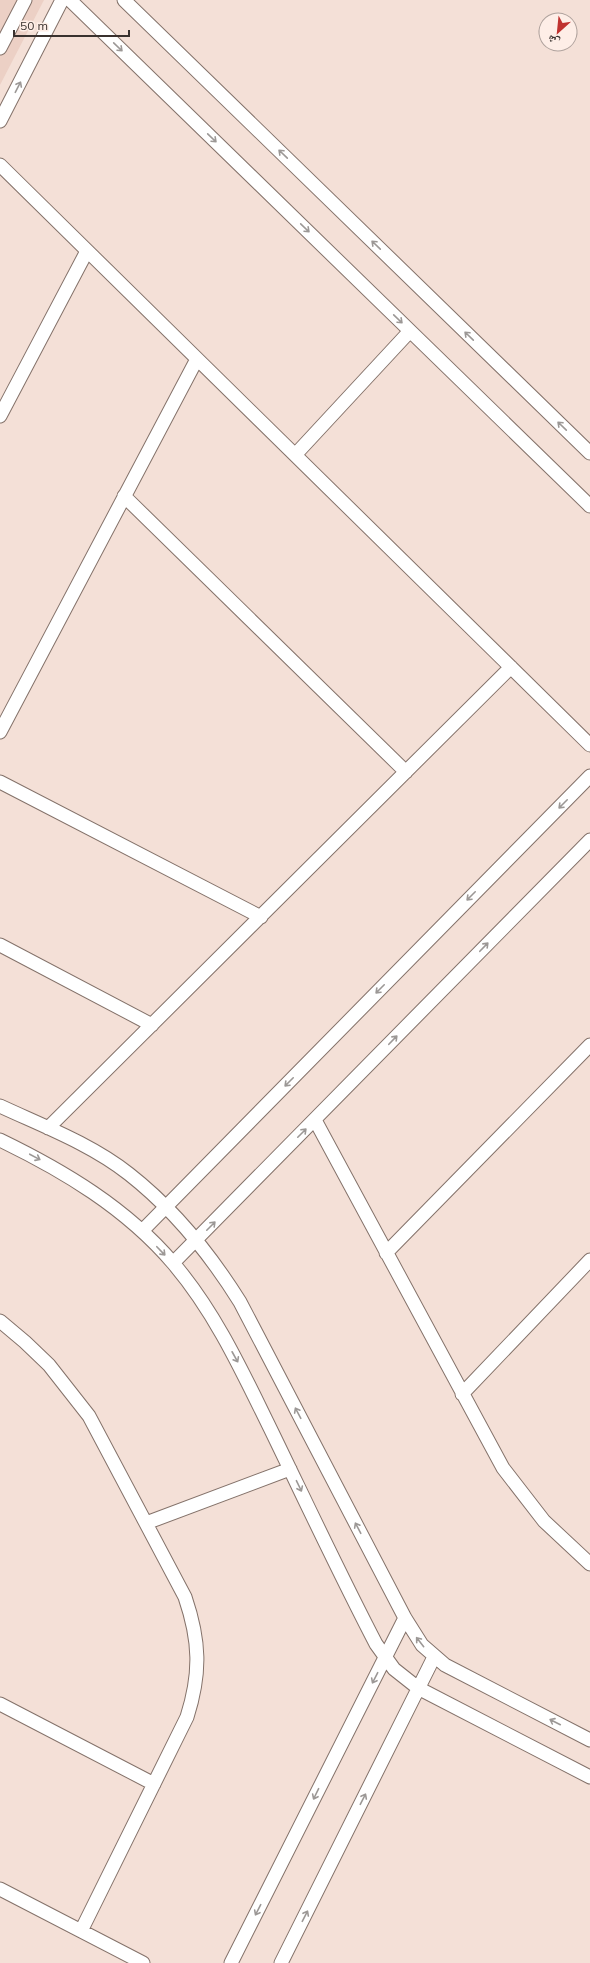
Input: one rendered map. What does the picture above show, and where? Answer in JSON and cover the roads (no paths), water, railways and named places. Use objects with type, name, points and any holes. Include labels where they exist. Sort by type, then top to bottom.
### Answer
[{"type":"street","points":[[0,48],[25,0]]},
{"type":"street","points":[[0,121],[62,0]]},
{"type":"street","points":[[70,0],[590,506]]},
{"type":"street","points":[[124,0],[590,453]]},
{"type":"street","points":[[0,165],[590,745]]},
{"type":"street","points":[[0,416],[87,251]]},
{"type":"street","points":[[295,455],[410,331]]},
{"type":"street","points":[[0,732],[197,359]]},
{"type":"street","points":[[124,496],[406,772]]},
{"type":"street","points":[[48,1128],[511,667]]},
{"type":"street","points":[[142,1231],[590,776]]},
{"type":"street","points":[[0,782],[261,917]]},
{"type":"street","points":[[173,1263],[590,840]]},
{"type":"street","points":[[0,945],[152,1025]]},
{"type":"street","points":[[386,1253],[590,1045]]},
{"type":"street","points":[[0,1106],[86,1147],[128,1173],[166,1206],[220,1270],[240,1302],[405,1618],[422,1645],[434,1657],[457,1672],[590,1740]]},
{"type":"street","points":[[315,1120],[490,1448],[516,1487],[544,1521],[590,1564]]},
{"type":"street","points":[[0,1140],[66,1174],[104,1199],[142,1231],[173,1263],[210,1312],[240,1366],[367,1627],[385,1658],[394,1669],[418,1688],[590,1777]]},
{"type":"street","points":[[462,1394],[590,1260]]},
{"type":"street","points":[[0,1321],[49,1365],[89,1416],[185,1597],[193,1621],[197,1645],[198,1670],[191,1706],[187,1717],[81,1931]]},
{"type":"street","points":[[146,1523],[290,1469]]},
{"type":"street","points":[[231,1963],[405,1618]]},
{"type":"street","points":[[281,1963],[434,1657]]},
{"type":"street","points":[[0,1704],[154,1784]]},
{"type":"street","points":[[0,1889],[143,1963]]}]
